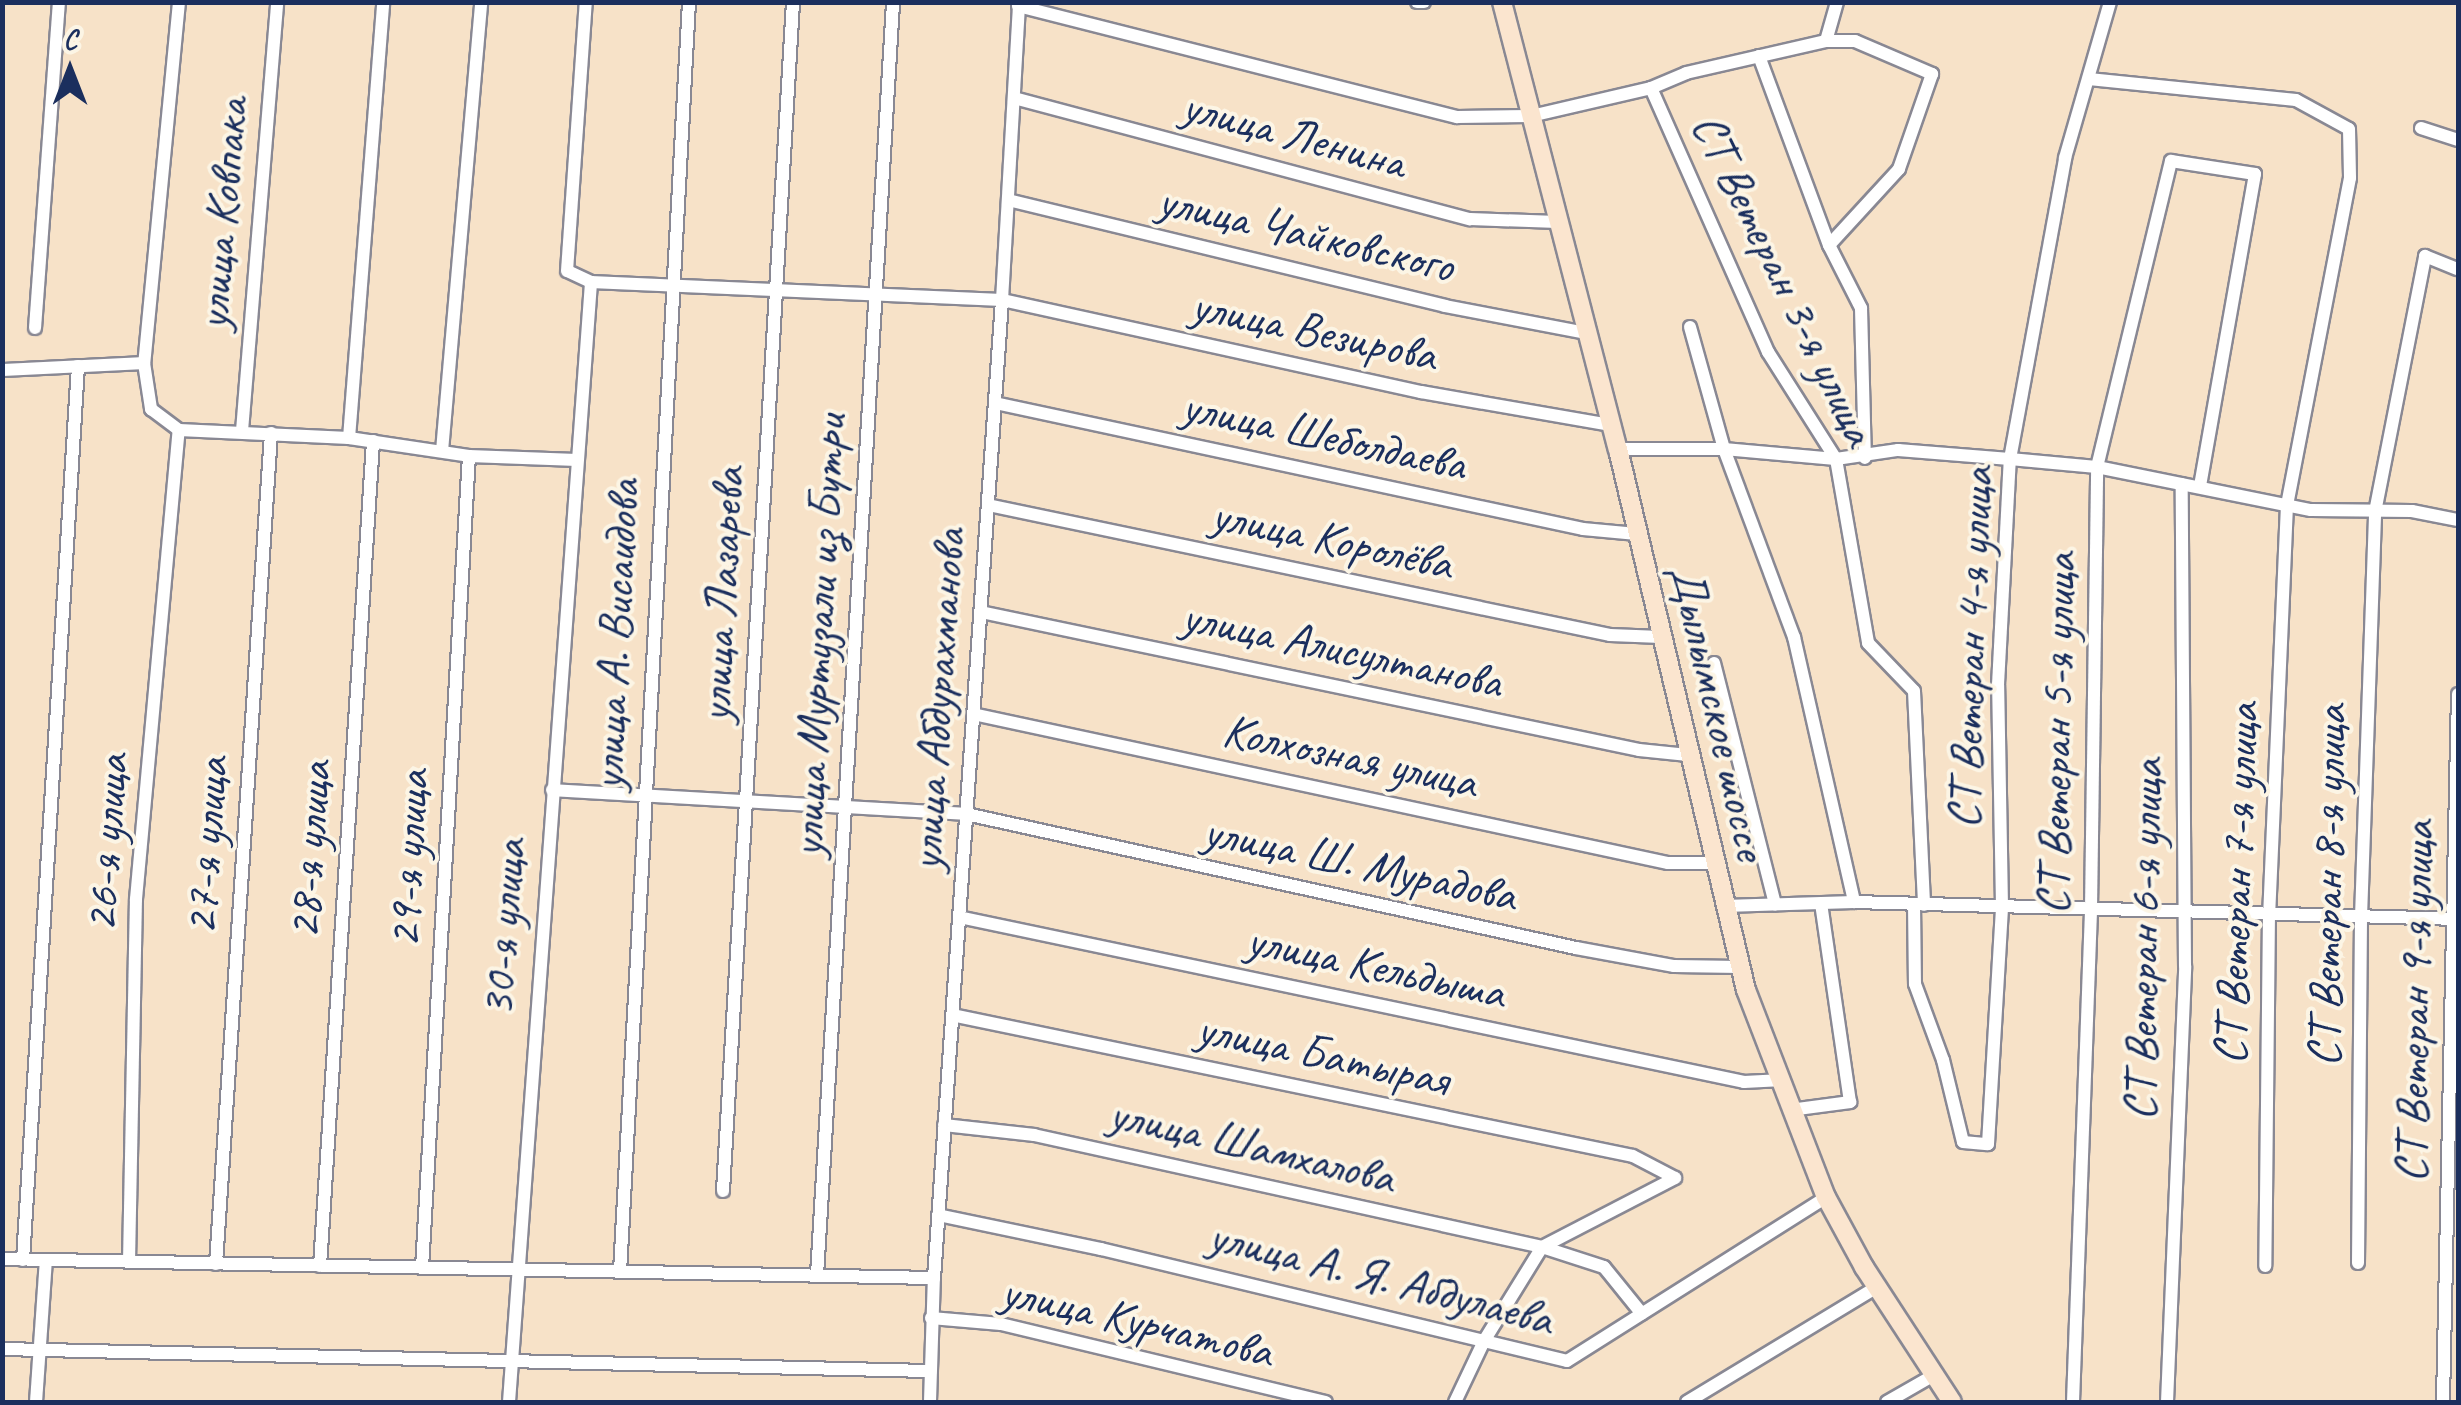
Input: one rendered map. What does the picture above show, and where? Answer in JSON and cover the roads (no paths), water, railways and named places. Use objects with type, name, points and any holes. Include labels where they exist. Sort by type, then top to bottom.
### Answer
[{"type":"main road","name":"Дылымское шоссе","points":[[1502,2],[1618,449],[1740,967],[1778,1080],[1826,1197],[1876,1287],[1952,1402]]},
{"type":"street","points":[[35,328],[59,2]]},
{"type":"street","points":[[178,2],[144,362],[152,409],[180,430],[270,432],[349,438],[469,456],[576,460]]},
{"type":"street","name":"улица Ковпака","points":[[242,431],[276,2]]},
{"type":"street","points":[[349,438],[383,2]]},
{"type":"street","points":[[442,451],[481,2]]},
{"type":"street","points":[[586,2],[567,271],[591,282]]},
{"type":"street","name":"улица А. Висаидова","points":[[620,1272],[689,2]]},
{"type":"street","name":"улица Лазарева","points":[[723,1192],[792,2]]},
{"type":"street","name":"улица Муртузали из Бутри","points":[[817,1275],[892,2]]},
{"type":"street","points":[[1417,2],[1424,2]]},
{"type":"street","points":[[1018,4],[1457,117],[1532,116],[1651,88],[1686,72],[1826,41],[1837,2]]},
{"type":"street","name":"СТ Ветеран 4-я улица","points":[[1988,1144],[2002,906],[1998,685],[2010,459],[2064,158],[2110,2]]},
{"type":"street","name":"улица Абдурахманова","points":[[930,1402],[931,1318],[1002,300],[1018,4]]},
{"type":"street","name":"СТ Ветеран 3-я улица","points":[[1826,41],[1855,42],[1932,74],[1899,169],[1829,245]]},
{"type":"street","points":[[1759,56],[1829,245],[1861,308],[1865,458]]},
{"type":"street","name":"СТ Ветеран 7-я улица","points":[[2090,78],[2296,100],[2349,129],[2350,178],[2286,505],[2270,914],[2265,1266]]},
{"type":"street","name":"СТ Ветеран 3-я улица","points":[[1651,88],[1768,352],[1836,459],[1868,643],[1914,691],[1919,904],[1916,984],[1943,1060],[1963,1142],[1988,1144]]},
{"type":"street","name":"улица Ленина","points":[[1014,98],[1470,220],[1558,222]]},
{"type":"street","points":[[2421,128],[2458,140]]},
{"type":"street","name":"СТ Ветеран 5-я улица","points":[[2073,1402],[2092,909],[2097,466],[2170,162],[2256,174],[2200,486]]},
{"type":"street","name":"улица Чайковского","points":[[1008,200],[1445,306],[1587,333]]},
{"type":"street","name":"СТ Ветеран 8-я улица","points":[[2358,1262],[2361,917],[2375,512],[2426,256],[2458,269]]},
{"type":"street","name":"улица Везирова","points":[[591,282],[1002,300],[1421,392],[1612,425]]},
{"type":"street","name":"30-я улица","points":[[509,1402],[515,1270],[591,282]]},
{"type":"street","points":[[1690,327],[1724,448],[1794,637],[1854,902]]},
{"type":"street","points":[[2,370],[144,362]]},
{"type":"street","points":[[23,1260],[78,366]]},
{"type":"street","name":"улица Шеболдаева","points":[[995,403],[1583,530],[1637,534]]},
{"type":"street","name":"26-я улица","points":[[129,1262],[136,898],[180,430]]},
{"type":"street","name":"27-я улица","points":[[216,1264],[270,432]]},
{"type":"street","name":"28-я улица","points":[[320,1266],[373,441]]},
{"type":"street","points":[[1618,449],[1724,448],[1836,459],[1865,458],[1898,450],[2097,466],[2286,505],[2412,511],[2458,520]]},
{"type":"street","name":"29-я улица","points":[[422,1268],[469,456]]},
{"type":"street","name":"СТ Ветеран 6-я улица","points":[[2167,1400],[2185,912],[2182,484]]},
{"type":"street","name":"улица Королёва","points":[[988,505],[1610,636],[1661,637]]},
{"type":"street","name":"улица Алисултанова","points":[[980,612],[1638,750],[1688,755]]},
{"type":"street","points":[[1714,663],[1775,904]]},
{"type":"street","name":"СТ Ветеран 9-я улица","points":[[2443,1402],[2458,694]]},
{"type":"street","name":"Колхозная улица","points":[[973,714],[1668,863],[1713,863]]},
{"type":"street","name":"улица Ш. Мурадова","points":[[552,790],[966,814],[1556,944],[1674,966],[1740,967]]},
{"type":"street","points":[[1724,906],[1854,902],[2456,918]]},
{"type":"street","points":[[1790,1110],[1850,1102],[1821,904]]},
{"type":"street","name":"улица Кельдыша","points":[[959,917],[1744,1082],[1778,1080]]},
{"type":"street","name":"улица Батырая","points":[[952,1014],[1633,1156],[1675,1178],[1542,1247]]},
{"type":"street","name":"улица Шамхалова","points":[[944,1125],[1034,1134],[1542,1247],[1604,1267],[1642,1314]]},
{"type":"street","name":"улица А. Я. Абдулаева","points":[[938,1215],[1567,1361],[1826,1197]]},
{"type":"street","points":[[1455,1402],[1484,1341],[1542,1247]]},
{"type":"street","points":[[2,1259],[934,1278]]},
{"type":"street","points":[[36,1402],[46,1260]]},
{"type":"street","points":[[1686,1402],[1876,1287]]},
{"type":"street","name":"улица Курчатова","points":[[931,1318],[1001,1324],[1326,1402]]},
{"type":"street","points":[[2,1349],[930,1371]]},
{"type":"street","points":[[1887,1402],[1934,1375]]}]
